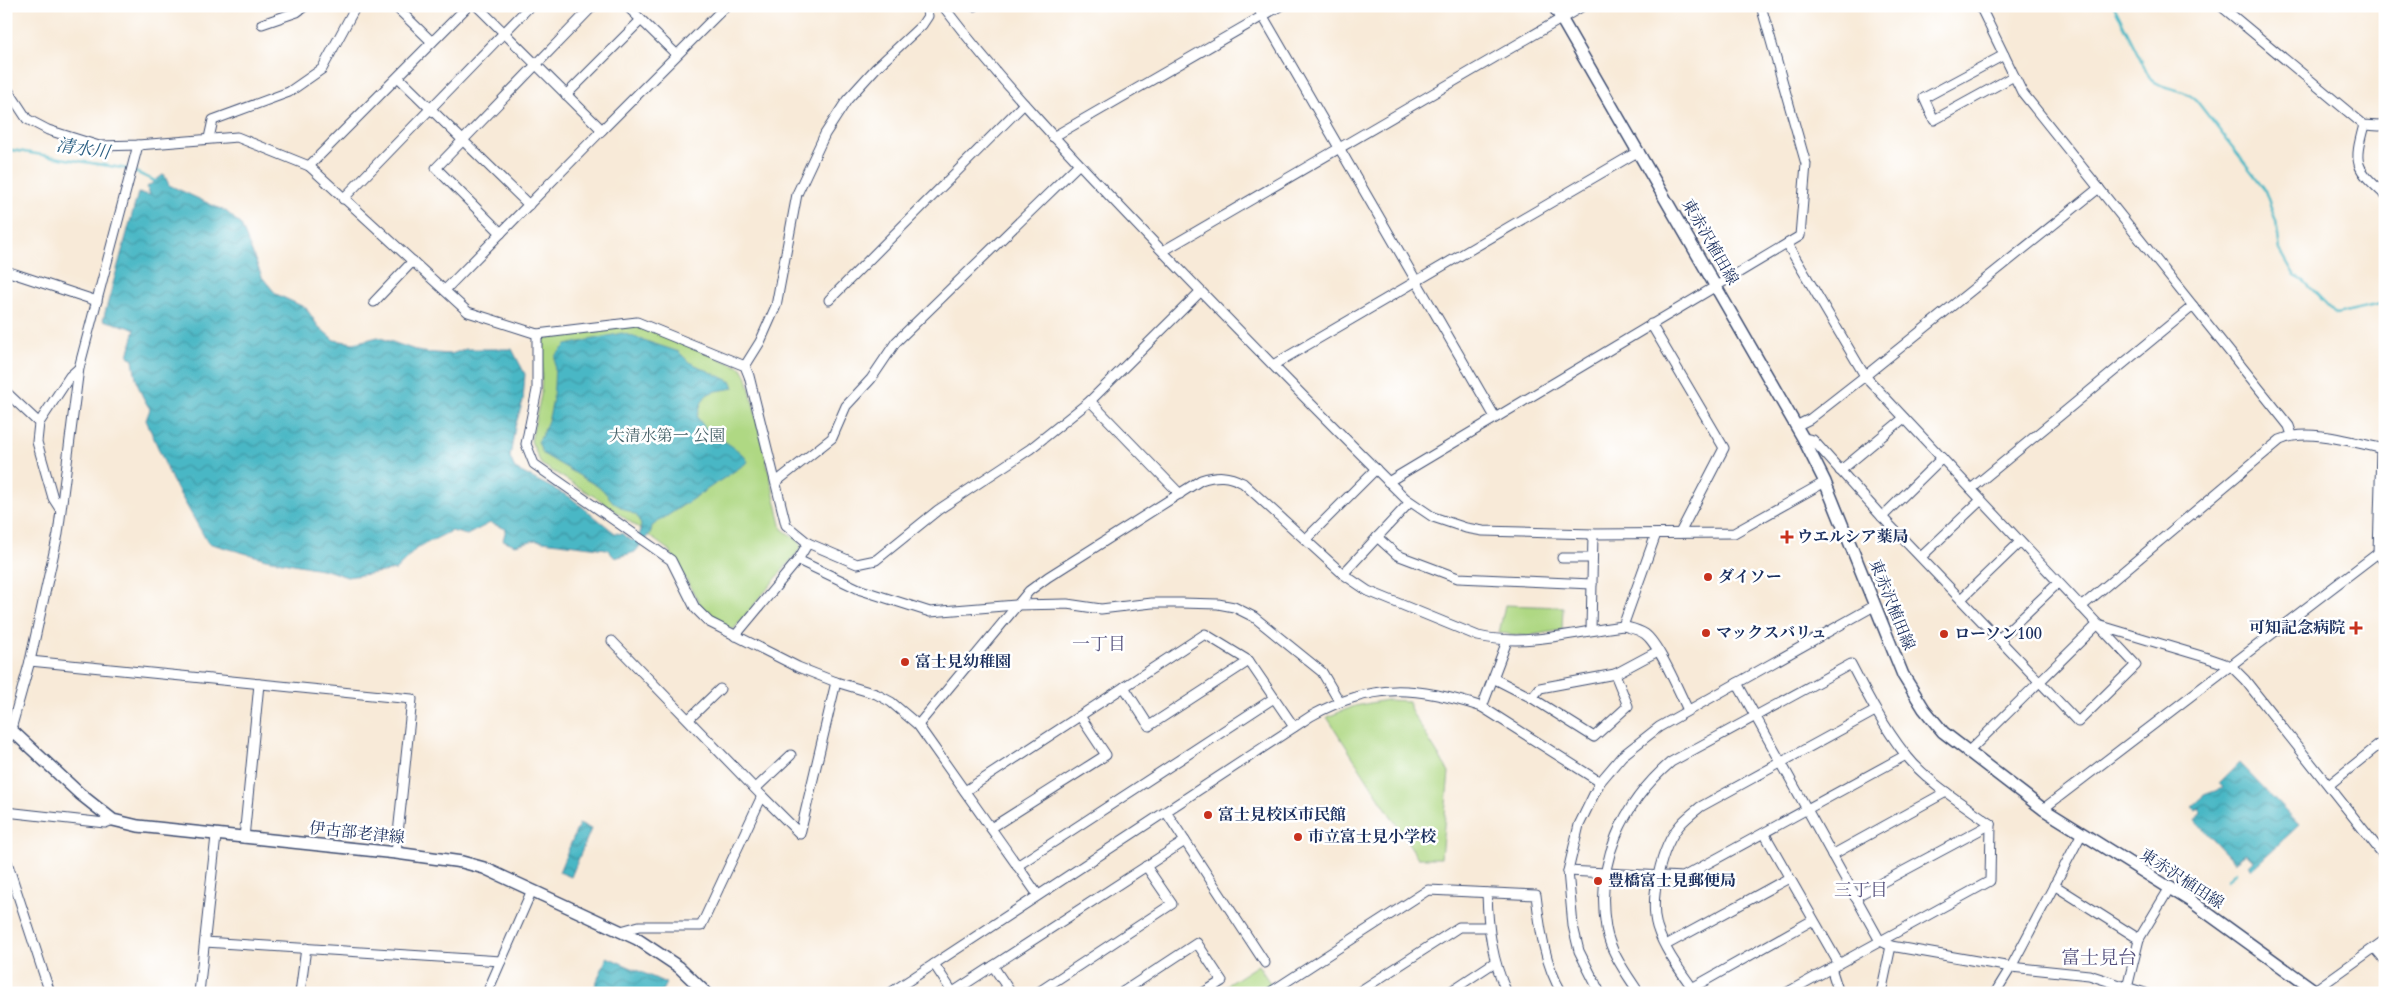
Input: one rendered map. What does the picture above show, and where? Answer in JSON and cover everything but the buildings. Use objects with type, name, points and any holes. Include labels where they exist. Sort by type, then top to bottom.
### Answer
[{"type":"main road","name":"東赤沢植田線","points":[[1554,6],[1803,438],[1825,482],[1903,676],[1924,710],[1943,732],[1967,753],[2043,809],[2081,835],[2170,888],[2315,992]]},
{"type":"main road","name":"伊古部老津線","points":[[8,726],[80,794],[114,820],[138,826],[216,836],[396,853],[470,864],[484,868],[621,931],[664,956],[706,993]]},
{"type":"street","points":[[262,24],[297,12],[305,6]]},
{"type":"street","points":[[210,138],[213,120],[289,92],[322,69],[356,6]]},
{"type":"street","points":[[310,166],[468,6]]},
{"type":"street","points":[[477,6],[602,130]]},
{"type":"street","points":[[343,198],[530,6]]},
{"type":"street","points":[[501,233],[436,168],[593,6]]},
{"type":"street","points":[[627,6],[676,54]]},
{"type":"street","points":[[445,290],[676,54],[726,6]]},
{"type":"street","points":[[745,366],[760,342],[776,306],[797,194],[825,134],[847,100],[876,68],[922,25],[928,16],[926,6]]},
{"type":"street","points":[[943,6],[979,54],[1078,165],[1200,292],[1388,482],[1410,502],[1433,517],[1466,528],[1500,532],[1593,534],[1734,533],[1825,482]]},
{"type":"street","points":[[1257,6],[1495,417]]},
{"type":"street","points":[[1053,137],[1280,6]]},
{"type":"street","points":[[1162,251],[1583,6]]},
{"type":"street","points":[[1388,482],[1800,236],[1806,164],[1761,6]]},
{"type":"street","points":[[1980,6],[2022,92],[2289,426],[2292,435]]},
{"type":"street","points":[[2221,6],[2364,125],[2379,126],[2385,124]]},
{"type":"street","points":[[401,8],[432,42]]},
{"type":"street","points":[[566,95],[641,20]]},
{"type":"street","points":[[2004,55],[1924,98],[1934,120],[2014,76]]},
{"type":"street","points":[[399,78],[530,205]]},
{"type":"street","points":[[6,87],[27,119],[48,130],[99,146],[138,145],[237,137],[310,166],[468,312],[537,334],[637,322],[745,366],[750,376],[786,526],[808,543],[857,564],[876,560],[938,510],[1030,449],[1090,401],[1200,292]]},
{"type":"street","points":[[829,300],[1024,104]]},
{"type":"street","points":[[2364,125],[2357,151],[2357,160],[2366,177],[2385,195]]},
{"type":"street","points":[[6,747],[8,726],[30,660],[58,534],[79,368],[135,164],[138,145]]},
{"type":"street","points":[[1273,365],[1639,151]]},
{"type":"street","points":[[776,482],[832,438],[846,406],[871,379],[896,342],[1078,165]]},
{"type":"street","points":[[1796,426],[1810,419],[1865,376],[2099,188]]},
{"type":"street","points":[[1787,244],[1865,376],[2136,665],[2078,722],[1882,517],[1813,440],[1803,438]]},
{"type":"street","points":[[374,302],[413,261]]},
{"type":"street","points":[[6,271],[97,301]]},
{"type":"street","points":[[1971,489],[2193,306]]},
{"type":"street","points":[[1651,324],[1724,448],[1680,533]]},
{"type":"street","points":[[537,334],[538,390],[526,444],[534,464],[671,560],[695,608],[709,622],[798,667],[836,682],[876,694],[891,702],[918,725],[1038,895]]},
{"type":"street","points":[[60,510],[53,498],[36,442],[39,423],[70,376],[79,368]]},
{"type":"street","points":[[6,392],[39,423]]},
{"type":"street","points":[[1090,401],[1180,494]]},
{"type":"street","points":[[1840,471],[1904,418]]},
{"type":"street","points":[[2081,607],[2265,451],[2280,440],[2292,435],[2307,434],[2383,449],[2378,554],[2385,563]]},
{"type":"street","points":[[1882,517],[1942,458]]},
{"type":"street","points":[[1306,539],[1376,469]]},
{"type":"street","points":[[918,725],[1029,591],[1201,480],[1212,477],[1233,478],[1243,483],[1342,574],[1383,598],[1478,636],[1507,641],[1532,641],[1622,626],[1644,633],[1658,651],[1688,710]]},
{"type":"street","points":[[1921,557],[1981,500]]},
{"type":"street","points":[[1342,574],[1410,502]]},
{"type":"street","points":[[1591,630],[1593,534]]},
{"type":"street","points":[[1622,626],[1656,534]]},
{"type":"street","points":[[1377,537],[1397,555],[1458,578],[1592,584]]},
{"type":"street","points":[[1961,599],[2020,542]]},
{"type":"street","points":[[736,636],[798,560],[808,543]]},
{"type":"street","points":[[2043,809],[2378,554]]},
{"type":"street","points":[[1562,558],[1592,558]]},
{"type":"street","points":[[798,560],[861,590],[930,612],[1016,605],[1067,604],[1101,609],[1152,603],[1234,607],[1254,617],[1322,672],[1340,701]]},
{"type":"street","points":[[1998,639],[2058,582]]},
{"type":"street","points":[[1600,993],[1579,951],[1573,926],[1568,871],[1580,826],[1600,782],[1622,756],[1639,741],[1688,710],[1874,606]]},
{"type":"street","points":[[2097,625],[2231,666],[2245,680],[2385,857]]},
{"type":"street","points":[[1967,753],[2097,625]]},
{"type":"street","points":[[965,791],[1205,634],[1249,661],[1294,727]]},
{"type":"street","points":[[612,641],[800,834],[836,682]]},
{"type":"street","points":[[1482,707],[1507,641]]},
{"type":"street","points":[[1532,698],[1540,688],[1615,674],[1658,651]]},
{"type":"street","points":[[30,660],[412,699],[396,853]]},
{"type":"street","points":[[1124,687],[1149,726],[1249,661]]},
{"type":"street","points":[[1639,993],[1614,952],[1606,930],[1605,894],[1607,872],[1613,846],[1627,812],[1643,789],[1671,762],[1851,664],[1875,711],[1906,755],[1946,792],[1991,824]]},
{"type":"street","points":[[1493,678],[1532,698],[1594,737],[1628,706],[1615,674]]},
{"type":"street","points":[[1737,683],[1780,764],[1880,941],[1891,946],[2011,967],[2089,975],[2145,993]]},
{"type":"street","points":[[244,838],[259,684]]},
{"type":"street","points":[[689,719],[720,689]]},
{"type":"street","points":[[890,993],[1294,727],[1340,701],[1373,692],[1412,690],[1445,695],[1482,707],[1600,782]]},
{"type":"street","points":[[1017,866],[1274,698]]},
{"type":"street","points":[[1813,920],[1694,990],[1666,945],[1657,926],[1656,895],[1668,843],[1680,825],[1700,807],[1875,711]]},
{"type":"street","points":[[991,828],[1106,755],[1080,716]]},
{"type":"street","points":[[2329,785],[2385,740]]},
{"type":"street","points":[[756,788],[791,754]]},
{"type":"street","points":[[1568,871],[1683,877],[1906,755]]},
{"type":"street","points":[[1832,855],[1946,792]]},
{"type":"street","points":[[621,931],[639,926],[701,926],[762,796]]},
{"type":"street","points":[[6,812],[105,823],[114,820]]},
{"type":"street","points":[[1166,812],[1265,963]]},
{"type":"street","points":[[1854,897],[1991,824]]},
{"type":"street","points":[[1786,993],[1990,881],[1991,824]]},
{"type":"street","points":[[1764,833],[1813,920],[1835,966],[1839,993]]},
{"type":"street","points":[[1995,993],[2011,967],[2081,835]]},
{"type":"street","points":[[199,993],[216,836]]},
{"type":"street","points":[[934,964],[953,992],[1185,841]]},
{"type":"street","points":[[6,859],[50,993]]},
{"type":"street","points":[[1037,993],[1172,904],[1146,866]]},
{"type":"street","points":[[1666,945],[1789,878]]},
{"type":"street","points":[[2054,885],[2139,939]]},
{"type":"street","points":[[2127,988],[2139,939],[2170,888]]},
{"type":"street","points":[[487,993],[532,890]]},
{"type":"street","points":[[1269,993],[1428,890],[1536,895],[1544,948],[1562,993]]},
{"type":"street","points":[[1487,893],[1488,927],[1495,962],[1507,993]]},
{"type":"street","points":[[1357,993],[1459,927],[1488,927]]},
{"type":"street","points":[[2315,992],[2385,940]]},
{"type":"street","points":[[205,942],[500,961]]},
{"type":"street","points":[[1121,993],[1197,943],[1222,981],[1203,993]]},
{"type":"street","points":[[1881,993],[1891,946]]},
{"type":"street","points":[[300,993],[306,948]]},
{"type":"street","points":[[2375,948],[2385,960]]},
{"type":"street","points":[[1448,993],[1495,962]]},
{"type":"street","points":[[993,966],[1011,993]]},
{"type":"green space","name":"大清水第一 公園","points":[[637,324],[742,368],[747,377],[782,529],[799,541],[802,547],[733,630],[713,619],[702,608],[670,551],[600,500],[541,464],[531,441],[541,395],[543,339]]},
{"type":"green space","points":[[1505,605],[1563,607],[1562,630],[1526,636],[1499,633]]},
{"type":"green space","points":[[1386,700],[1409,701],[1411,711],[1449,772],[1441,858],[1418,858],[1327,717],[1355,706]]},
{"type":"green space","points":[[1258,965],[1272,986],[1262,993],[1214,993]]},
{"type":"water","points":[[164,174],[169,185],[227,212],[241,225],[262,277],[276,294],[306,308],[318,326],[334,340],[354,343],[378,337],[421,352],[451,354],[466,349],[512,349],[525,374],[523,401],[515,427],[510,457],[515,469],[570,497],[615,533],[623,534],[632,541],[640,534],[641,525],[637,516],[614,503],[602,489],[543,454],[538,442],[544,432],[551,411],[555,356],[566,345],[622,333],[679,352],[689,362],[732,382],[734,388],[712,392],[705,397],[697,417],[709,431],[739,451],[748,462],[652,526],[651,532],[635,552],[615,558],[607,549],[535,540],[515,545],[503,540],[506,529],[490,523],[467,535],[451,531],[417,548],[396,570],[347,577],[326,570],[266,559],[208,543],[172,480],[146,420],[150,409],[138,385],[133,359],[128,356],[135,329],[103,320],[138,193],[150,195],[147,187]]},
{"type":"water","points":[[2239,763],[2299,825],[2252,869],[2248,865],[2253,860],[2246,853],[2234,862],[2195,821],[2201,812],[2198,809],[2200,807],[2195,810],[2191,807],[2204,795],[2223,788],[2219,783]]},
{"type":"water","points":[[579,824],[591,829],[571,877],[559,872]]},
{"type":"water","points":[[607,957],[666,983],[661,993],[592,993]]},
{"type":"waterway","points":[[2114,6],[2150,78],[2161,85],[2184,92],[2196,100],[2264,188],[2276,221],[2280,250],[2295,276],[2304,281],[2336,314],[2380,304],[2385,307]]},
{"type":"waterway","name":"清水川","points":[[6,152],[12,150],[128,169]]},
{"type":"waterway","name":"清水川","points":[[133,171],[155,181]]},
{"type":"waterway","points":[[2227,881],[2236,872]]},
{"type":"place","name":"ウエルシア薬局","points":[[1787,537]]},
{"type":"place","name":"ダイソー","points":[[1708,577]]},
{"type":"place","name":"可知記念病院","points":[[2356,628]]},
{"type":"place","name":"マックスバリュ","points":[[1706,633]]},
{"type":"place","name":"ローソン100","points":[[1944,634]]},
{"type":"place","name":"富士見幼稚園","points":[[905,662]]},
{"type":"place","name":"富士見校区市民館","points":[[1208,815]]},
{"type":"place","name":"市立富士見小学校","points":[[1298,837]]},
{"type":"place","name":"豊橋富士見郵便局","points":[[1598,881]]},
{"type":"district","name":"一丁目","points":[[1099,644]]},
{"type":"district","name":"三丁目","points":[[1861,890]]},
{"type":"district","name":"富士見台","points":[[2099,958]]}]
